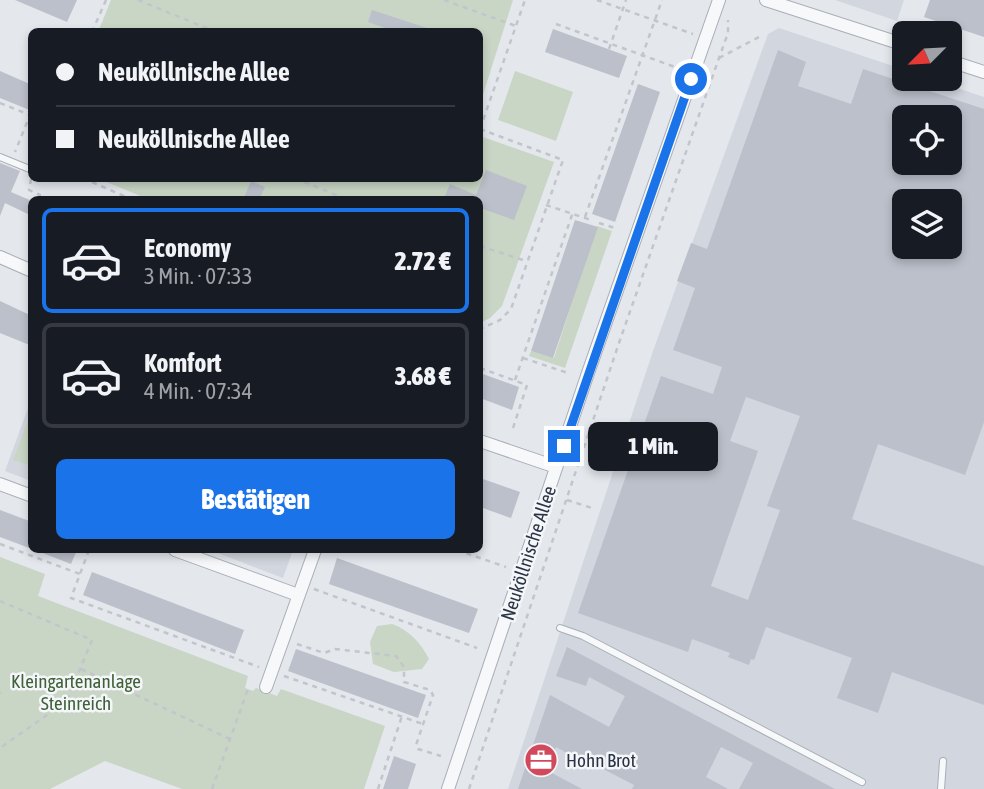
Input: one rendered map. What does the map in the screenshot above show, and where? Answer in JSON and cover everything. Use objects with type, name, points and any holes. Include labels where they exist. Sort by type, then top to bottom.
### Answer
[{"type":"street","name":"Neuköllnische Allee","points":[[448,789],[556,467],[719,0]]},
{"type":"street","points":[[766,0],[892,42]]},
{"type":"street","points":[[962,65],[984,72]]},
{"type":"street","points":[[0,257],[28,269]]},
{"type":"street","points":[[483,442],[556,467]]},
{"type":"street","points":[[0,484],[28,494]]},
{"type":"street","points":[[183,553],[298,596]]},
{"type":"street","points":[[266,687],[314,553]]},
{"type":"lane","points":[[0,157],[28,168]]},
{"type":"lane","points":[[560,628],[583,636],[862,782]]},
{"type":"lane","points":[[941,789],[943,761]]},
{"type":"path","points":[[94,28],[106,0]]},
{"type":"path","points":[[138,0],[206,28]]},
{"type":"path","points":[[444,0],[516,26]]},
{"type":"path","points":[[483,120],[525,0]]},
{"type":"path","points":[[597,0],[706,39]]},
{"type":"path","points":[[610,50],[626,0]]},
{"type":"path","points":[[585,217],[662,0]]},
{"type":"path","points":[[469,789],[728,33],[728,14]]},
{"type":"path","points":[[556,24],[675,67]]},
{"type":"path","points":[[719,58],[761,36]]},
{"type":"path","points":[[0,103],[28,114]]},
{"type":"path","points":[[12,162],[28,120]]},
{"type":"path","points":[[483,130],[563,160],[511,309],[500,320],[483,328]]},
{"type":"path","points":[[31,182],[29,190],[40,196]]},
{"type":"path","points":[[91,182],[125,196]]},
{"type":"path","points":[[305,182],[338,196]]},
{"type":"path","points":[[546,205],[591,220]]},
{"type":"path","points":[[515,380],[573,212]]},
{"type":"path","points":[[598,222],[618,229]]},
{"type":"path","points":[[483,247],[527,261]]},
{"type":"path","points":[[523,358],[568,373]]},
{"type":"path","points":[[483,369],[527,385],[512,431]]},
{"type":"path","points":[[568,500],[594,509]]},
{"type":"path","points":[[0,544],[80,574]]},
{"type":"path","points":[[88,553],[71,598],[263,669]]},
{"type":"path","points":[[466,553],[506,567]]},
{"type":"path","points":[[311,588],[477,648]]},
{"type":"path","points":[[0,601],[92,640],[67,701],[0,748]]},
{"type":"path","points":[[293,642],[324,653],[335,649],[396,656],[402,662],[404,682],[430,690],[433,695],[416,745],[418,749],[441,756]]},
{"type":"path","points":[[81,669],[230,739]]},
{"type":"path","points":[[277,674],[424,724]]},
{"type":"path","points":[[212,789],[248,689]]},
{"type":"path","points":[[378,789],[402,716]]},
{"type":"shaded area","points":[[835,0],[904,0],[897,21]]},
{"type":"shaded area","points":[[779,28],[892,66],[892,91],[962,90],[984,97],[984,789],[508,789],[653,351],[768,34]]},
{"type":"shaded area","points":[[28,408],[28,480],[5,471]]},
{"type":"shaded area","points":[[218,553],[292,553],[283,578]]},
{"type":"green space","points":[[111,0],[513,0],[483,95],[483,28],[100,28]]},
{"type":"green space","points":[[515,71],[573,92],[556,141],[498,120]]},
{"type":"green space","points":[[483,137],[554,162],[502,306],[483,322],[483,196],[141,196],[106,182],[483,182]]},
{"type":"green space","points":[[597,226],[612,231],[565,368],[529,356],[531,351],[554,358]]},
{"type":"green space","points":[[28,422],[28,465],[13,460]]},
{"type":"green space","name":"Kleingartenanlage Steinreich","points":[[0,557],[45,574],[38,596],[248,676],[245,688],[253,691],[256,688],[277,696],[281,689],[385,726],[364,789],[182,789],[105,761],[50,789],[0,789]]},
{"type":"green space","points":[[392,624],[409,633],[422,648],[429,659],[422,669],[394,672],[373,664],[370,642],[377,626]]},
{"type":"building","points":[[15,0],[77,0],[67,22]]},
{"type":"building","points":[[930,0],[984,0],[984,37],[962,30],[962,21],[936,21],[924,17]]},
{"type":"building","points":[[372,10],[427,28],[385,28],[368,22]]},
{"type":"building","points":[[553,29],[627,56],[619,78],[545,52]]},
{"type":"building","points":[[778,50],[806,62],[798,86],[851,104],[863,69],[892,79],[892,91],[930,91],[984,109],[984,422],[965,475],[878,444],[852,519],[984,566],[984,705],[892,672],[878,713],[837,698],[852,658],[766,627],[754,660],[751,659],[749,665],[728,657],[730,653],[692,639],[688,652],[578,613],[661,376],[713,394],[722,367],[673,350],[695,288],[677,281],[691,243],[707,249]],"holes":[[[746,397],[800,416],[767,506],[780,510],[748,600],[711,586],[758,451],[730,441]]]},
{"type":"building","points":[[0,71],[28,83],[28,109],[0,98]]},
{"type":"building","points":[[638,84],[660,92],[615,222],[592,214]]},
{"type":"building","points":[[0,163],[20,171],[11,192],[28,199],[28,214],[5,203],[0,216]]},
{"type":"building","points":[[486,170],[527,186],[514,220],[483,209],[483,196],[445,196],[450,184],[476,195]]},
{"type":"building","points":[[251,182],[265,187],[261,196],[245,196]]},
{"type":"building","points":[[575,220],[598,227],[553,358],[531,351]]},
{"type":"building","points":[[0,301],[28,314],[28,344],[0,333]]},
{"type":"building","points":[[483,374],[519,387],[512,410],[483,399]]},
{"type":"building","points":[[483,479],[520,492],[511,518],[483,508]]},
{"type":"building","points":[[0,510],[28,520],[28,548],[0,537]]},
{"type":"building","points":[[43,553],[76,553],[71,564]]},
{"type":"building","points":[[337,558],[478,609],[469,633],[329,584]]},
{"type":"building","points":[[92,572],[244,630],[235,654],[83,595]]},
{"type":"building","points":[[567,647],[835,789],[739,789],[753,763],[721,747],[706,777],[728,789],[632,789],[634,785],[556,747],[548,771],[582,789],[518,789],[550,695],[609,727],[625,696],[589,677],[586,686],[556,676]]},
{"type":"building","points":[[296,649],[426,695],[418,718],[288,671]]},
{"type":"building","points":[[394,756],[416,764],[408,789],[383,789]]},
{"type":"place","name":"Hohn Brot","points":[[541,760]]},
{"type":"route","points":[[564,446],[691,79]]}]
